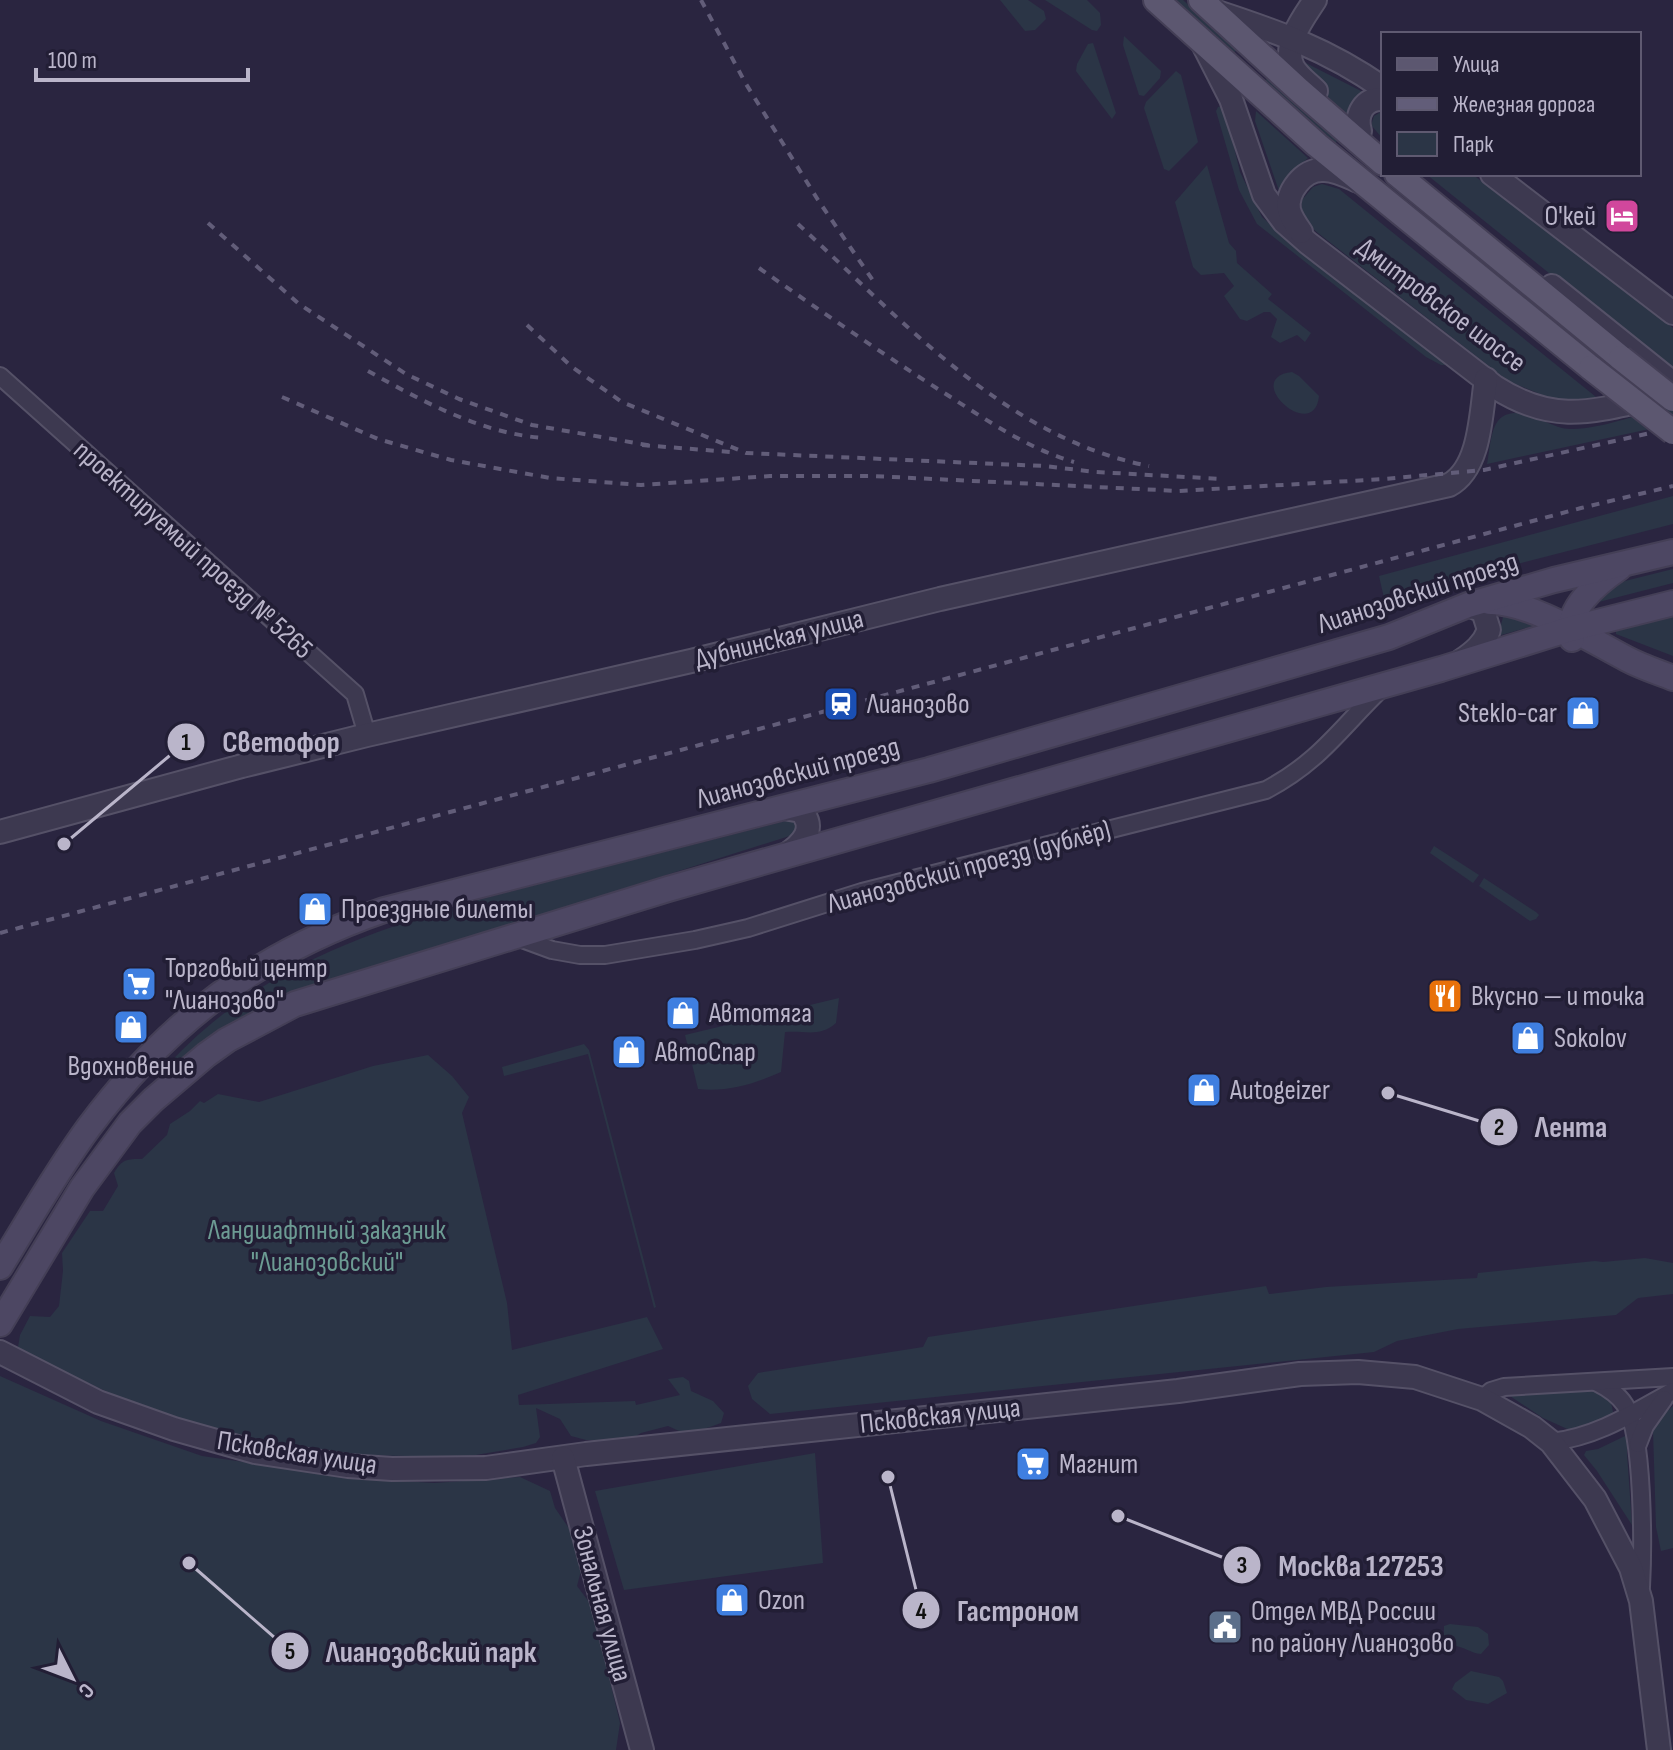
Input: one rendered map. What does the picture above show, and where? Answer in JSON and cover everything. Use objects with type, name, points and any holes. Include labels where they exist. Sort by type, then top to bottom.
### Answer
[{"type":"main road","name":"Дмитровское шоссе","points":[[1156,0],[1361,181],[1673,432]]},
{"type":"main road","points":[[1208,6],[1381,161]]},
{"type":"main road","name":"Дмитровское шоссе","points":[[1400,176],[1628,356],[1673,396]]},
{"type":"main road","name":"Лианозовский проезд","points":[[0,1267],[58,1171],[119,1089],[175,1031],[224,990],[298,946],[358,919],[784,808],[1318,659],[1389,637],[1472,604],[1554,580],[1673,552]]},
{"type":"main road","points":[[1576,639],[1573,617],[1593,589],[1624,564]]},
{"type":"main road","points":[[1472,604],[1496,602],[1514,605],[1576,639],[1673,678]]},
{"type":"main road","points":[[0,1324],[82,1188],[130,1123],[184,1072],[227,1040],[295,1004],[786,855],[1507,649],[1576,639],[1673,603]]},
{"type":"street","points":[[1258,26],[1289,13],[1308,0]]},
{"type":"street","points":[[1315,0],[1294,38],[1290,59],[1298,74],[1381,149]]},
{"type":"street","points":[[1208,6],[1331,55],[1381,87]]},
{"type":"street","name":"Дмитровское шоссе","points":[[1200,40],[1231,99],[1264,195],[1284,222],[1486,379],[1520,401],[1572,413],[1588,413],[1673,396]]},
{"type":"street","points":[[1360,131],[1358,122],[1363,107],[1370,101],[1381,99]]},
{"type":"street","name":"Дмитровское шоссе","points":[[1308,243],[1288,206],[1297,184],[1313,171],[1324,169],[1361,181]]},
{"type":"street","points":[[1414,176],[1628,356],[1673,383]]},
{"type":"street","points":[[1495,176],[1673,313]]},
{"type":"street","name":"проектируемый проезд № 5265","points":[[0,376],[355,694],[367,735]]},
{"type":"street","name":"Дубнинская улица","points":[[0,832],[367,735],[691,661],[940,599],[1449,485],[1457,481],[1473,454],[1486,379]]},
{"type":"street","points":[[1456,664],[1476,651],[1489,630],[1483,611],[1472,604]]},
{"type":"street","name":"Лианозовский проезд (дублёр)","points":[[514,936],[552,950],[580,955],[605,955],[695,940],[748,928],[862,892],[1266,790],[1294,775],[1327,747],[1386,684]]},
{"type":"street","points":[[784,808],[801,811],[808,825],[801,845],[786,855]]},
{"type":"street","name":"Псковская улица","points":[[0,1352],[98,1402],[137,1417],[255,1452],[348,1466],[392,1469],[486,1468],[1178,1391],[1300,1374],[1358,1372],[1415,1377],[1482,1399],[1519,1419],[1551,1442],[1575,1470],[1613,1529],[1631,1568],[1641,1601],[1659,1750]]},
{"type":"street","points":[[1482,1399],[1491,1391],[1504,1387],[1596,1382],[1673,1386]]},
{"type":"street","points":[[1596,1382],[1614,1392],[1631,1415],[1637,1446],[1643,1537],[1641,1601]]},
{"type":"street","points":[[1551,1442],[1576,1439],[1604,1430],[1673,1386]]},
{"type":"street","points":[[1637,1446],[1653,1412],[1673,1386]]},
{"type":"street","name":"Зональная улица","points":[[563,1458],[642,1750]]},
{"type":"green space","points":[[1000,0],[1028,0],[1044,11],[1046,19],[1035,30],[1025,31]]},
{"type":"green space","points":[[1045,0],[1087,0],[1100,13],[1101,25],[1097,31],[1092,30]]},
{"type":"green space","points":[[1171,0],[1183,0],[1237,50],[1232,54]]},
{"type":"green space","points":[[1124,36],[1161,71],[1160,78],[1144,96],[1139,95],[1123,45]]},
{"type":"green space","points":[[1093,43],[1116,113],[1112,119],[1076,71],[1088,44]]},
{"type":"green space","points":[[1300,60],[1365,93],[1357,98],[1348,115],[1325,95]]},
{"type":"green space","points":[[1176,71],[1181,75],[1198,142],[1169,171],[1164,169],[1144,108],[1146,102]]},
{"type":"green space","points":[[1268,78],[1337,140],[1335,145],[1263,82]]},
{"type":"green space","points":[[1222,106],[1240,172],[1262,217],[1309,259],[1450,365],[1441,365],[1426,357],[1257,224],[1239,190],[1216,111]]},
{"type":"green space","points":[[1256,111],[1308,158],[1285,179],[1279,191],[1255,121]]},
{"type":"green space","points":[[1381,112],[1381,137],[1371,125],[1374,116]]},
{"type":"green space","points":[[1207,165],[1229,243],[1236,251],[1237,263],[1272,294],[1268,299],[1311,333],[1305,342],[1297,335],[1280,343],[1271,337],[1277,319],[1270,312],[1247,321],[1240,319],[1224,296],[1234,286],[1224,273],[1201,275],[1193,267],[1175,202]]},
{"type":"green space","points":[[1428,176],[1475,176],[1655,313],[1673,328],[1673,373]]},
{"type":"green space","points":[[1322,184],[1339,189],[1601,401],[1555,400],[1508,381],[1309,226],[1303,219],[1301,201],[1313,187]]},
{"type":"green space","points":[[1292,372],[1319,396],[1314,409],[1305,414],[1284,405],[1276,395],[1274,385],[1278,377]]},
{"type":"green space","points":[[1673,404],[1673,424],[1487,464],[1495,426],[1509,414],[1524,414],[1573,429],[1618,421]]},
{"type":"green space","points":[[1673,496],[1673,524],[1384,598],[1379,576]]},
{"type":"green space","points":[[1673,569],[1673,583],[1587,605],[1613,584]]},
{"type":"green space","points":[[1510,616],[1537,625],[1498,636],[1503,617]]},
{"type":"green space","points":[[1673,616],[1673,656],[1616,634],[1616,630]]},
{"type":"green space","points":[[797,818],[799,833],[291,994],[164,1077],[160,1074],[201,1033],[245,998],[294,969],[344,945],[452,908]]},
{"type":"green space","points":[[1434,846],[1479,875],[1473,883],[1430,853]]},
{"type":"green space","points":[[1484,878],[1539,915],[1530,921],[1479,886]]},
{"type":"green space","points":[[839,998],[836,1023],[830,1028],[818,1032],[785,1032],[781,1072],[741,1086],[698,1089],[685,1035]]},
{"type":"green space","points":[[584,1044],[589,1050],[654,1308],[588,1054],[504,1076],[502,1067]]},
{"type":"green space","name":"Ландшафтный заказник \"Лианозовский\"","points":[[428,1055],[452,1076],[469,1097],[462,1113],[507,1303],[512,1350],[647,1317],[663,1349],[518,1395],[519,1405],[635,1401],[636,1405],[680,1395],[668,1379],[683,1377],[689,1381],[691,1391],[713,1401],[724,1413],[721,1423],[688,1435],[668,1426],[641,1433],[628,1441],[586,1440],[571,1436],[560,1419],[536,1408],[540,1437],[536,1443],[523,1447],[464,1457],[354,1455],[242,1436],[137,1406],[18,1347],[20,1335],[30,1316],[50,1317],[59,1306],[62,1253],[90,1211],[103,1211],[118,1186],[114,1173],[117,1168],[125,1161],[142,1159],[167,1135],[170,1124],[200,1101],[204,1103],[218,1094],[259,1102],[373,1066]]},
{"type":"green space","points":[[1645,1258],[1673,1263],[1673,1294],[1638,1298],[1616,1315],[1458,1329],[1397,1341],[1374,1352],[770,1414],[752,1399],[748,1386],[758,1373],[923,1347],[928,1337],[1266,1286],[1269,1294],[1326,1287],[1477,1278],[1478,1273]]},
{"type":"green space","points":[[0,1376],[101,1421],[202,1456],[356,1478],[434,1483],[520,1477],[550,1491],[555,1508],[575,1537],[575,1548],[582,1567],[577,1586],[592,1606],[620,1723],[616,1750],[0,1750]]},
{"type":"green space","points":[[1593,1389],[1610,1397],[1613,1412],[1610,1418],[1574,1432],[1543,1418],[1507,1394]]},
{"type":"green space","points":[[1673,1406],[1673,1548],[1661,1551],[1656,1527],[1653,1430],[1657,1420]]},
{"type":"green space","points":[[1628,1436],[1632,1525],[1584,1455],[1586,1451],[1598,1449]]},
{"type":"green space","points":[[815,1453],[823,1563],[624,1590],[595,1491]]},
{"type":"green space","points":[[1444,1626],[1478,1627],[1488,1634],[1489,1645],[1481,1654],[1452,1646],[1444,1638]]},
{"type":"green space","points":[[1471,1671],[1499,1677],[1507,1693],[1488,1704],[1466,1700],[1452,1689]]},
{"type":"railway","points":[[701,0],[746,84],[818,200],[874,282]]},
{"type":"railway","points":[[208,223],[299,304],[406,374],[459,399],[532,425],[653,446]]},
{"type":"railway","points":[[798,224],[916,335],[1002,402],[1048,430],[1097,451],[1149,466]]},
{"type":"railway","points":[[759,268],[994,424],[1041,450],[1074,462]]},
{"type":"railway","points":[[527,325],[572,367],[622,402],[746,453],[1044,466],[1222,479]]},
{"type":"railway","points":[[368,371],[474,423],[543,438]]},
{"type":"railway","points":[[282,397],[378,439],[451,460],[550,478],[641,485],[770,476],[872,476],[1179,491],[1484,470],[1673,428]]},
{"type":"railway","points":[[642,445],[730,452]]},
{"type":"railway","points":[[0,933],[1581,508],[1673,486]]},
{"type":"place","name":"О'кей","points":[[1622,216]]},
{"type":"place","name":"Лианозово","points":[[841,704]]},
{"type":"place","name":"Steklo-car","points":[[1583,713]]},
{"type":"place","name":"Светофор","points":[[64,844]]},
{"type":"place","name":"Проездные билеты","points":[[315,909]]},
{"type":"place","name":"Торговый центр \"Лианозово\"","points":[[139,984]]},
{"type":"place","name":"Вкусно — и точка","points":[[1445,996]]},
{"type":"place","name":"Автотяга","points":[[683,1013]]},
{"type":"place","name":"Вдохновение","points":[[131,1027]]},
{"type":"place","name":"Sokolov","points":[[1528,1038]]},
{"type":"place","name":"АвтоСпар","points":[[629,1052]]},
{"type":"place","name":"Autogeizer","points":[[1204,1090]]},
{"type":"place","name":"Лента","points":[[1388,1093]]},
{"type":"place","name":"Магнит","points":[[1033,1464]]},
{"type":"place","name":"Гастроном","points":[[888,1477]]},
{"type":"place","name":"Москва 127253","points":[[1118,1516]]},
{"type":"place","name":"Лианозовский парк","points":[[189,1563]]},
{"type":"place","name":"Ozon","points":[[732,1600]]},
{"type":"place","name":"Отдел МВД России по району Лианозово","points":[[1225,1627]]}]
